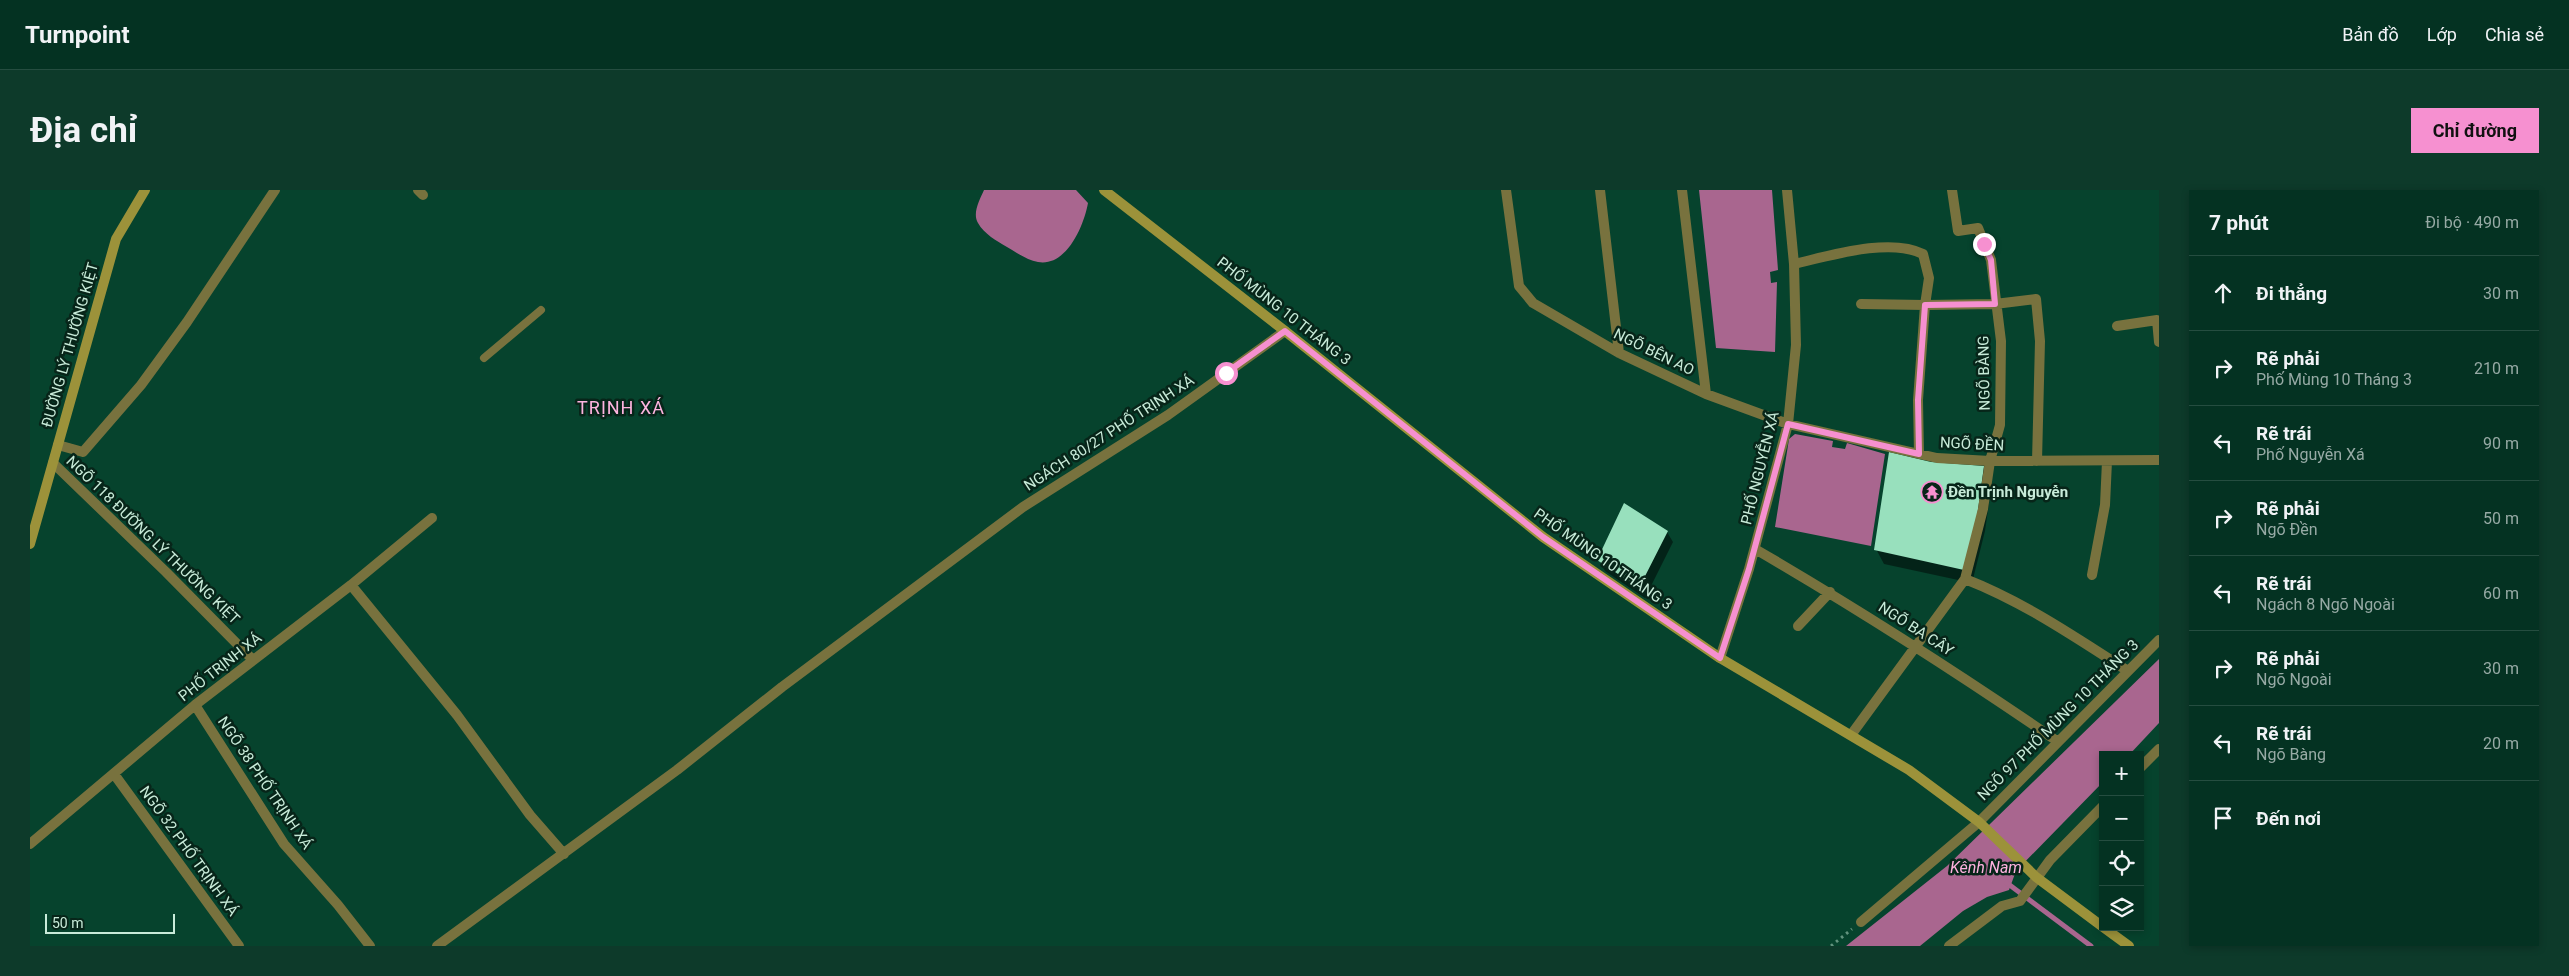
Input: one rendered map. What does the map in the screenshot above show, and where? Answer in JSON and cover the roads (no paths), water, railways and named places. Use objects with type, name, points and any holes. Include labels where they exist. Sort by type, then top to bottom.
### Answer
[{"type":"main road","name":"ĐƯỜNG LÝ THƯỜNG KIỆT","points":[[30,544],[116,239],[145,190]]},
{"type":"main road","name":"PHỐ MÙNG 10 THÁNG 3","points":[[1104,190],[1285,331],[1543,537],[1720,658],[1851,734],[1908,770],[1979,822],[2036,877],[2099,924]]},
{"type":"main road","name":"PHỐ MÙNG 10 THÁNG 3","points":[[2108,931],[2129,946]]},
{"type":"street","points":[[58,445],[83,452],[141,385],[187,322],[275,190]]},
{"type":"street","name":"NGÕ BÊN AO","points":[[1507,190],[1519,286],[1533,303],[1619,354],[1706,394],[1788,424]]},
{"type":"street","points":[[1600,190],[1619,354]]},
{"type":"street","points":[[1682,190],[1706,394]]},
{"type":"street","name":"PHỐ NGUYỄN XÁ","points":[[1720,658],[1754,549],[1788,424],[1796,345],[1794,264],[1787,190]]},
{"type":"street","name":"NGÕ BÀNG","points":[[1952,190],[1958,231],[1978,228],[1991,260],[2001,340],[2000,425],[1990,461],[1983,509],[1965,579]]},
{"type":"street","points":[[1794,264],[1854,251],[1911,247],[1923,254],[1929,278],[1925,305],[1918,400],[1919,454]]},
{"type":"street","points":[[1861,304],[1995,304],[2036,299],[2040,341],[2037,461]]},
{"type":"street","points":[[2117,326],[2157,320],[2159,342]]},
{"type":"street","name":"NGÁCH 80/27 PHỐ TRỊNH XÁ","points":[[436,946],[677,770],[782,687],[1023,507],[1168,415],[1285,331]]},
{"type":"street","name":"NGÕ ĐỀN","points":[[1788,424],[1937,458],[1990,461],[2159,460]]},
{"type":"street","points":[[2092,576],[2105,505],[2107,461]]},
{"type":"street","name":"NGÕ 118 ĐƯỜNG LÝ THƯỜNG KIỆT","points":[[53,463],[166,572],[253,660]]},
{"type":"street","name":"PHỐ TRỊNH XÁ","points":[[30,844],[194,705],[351,585],[432,518]]},
{"type":"street","name":"NGÕ BA CÂY","points":[[1754,549],[1830,592],[2057,741]]},
{"type":"street","points":[[1851,734],[1965,579],[1998,592],[2036,612],[2128,671]]},
{"type":"street","points":[[351,585],[457,716],[530,815],[564,854]]},
{"type":"street","points":[[1798,626],[1830,592]]},
{"type":"street","name":"NGÕ 97 PHỐ MÙNG 10 THÁNG 3","points":[[1861,922],[1979,822],[2057,741],[2159,640]]},
{"type":"street","name":"NGÕ 38 PHỐ TRỊNH XÁ","points":[[194,705],[284,844],[338,905],[370,946]]},
{"type":"street","points":[[2144,764],[2159,749]]},
{"type":"street","name":"NGÕ 32 PHỐ TRỊNH XÁ","points":[[114,774],[240,946]]},
{"type":"street","points":[[1949,946],[2002,906],[2020,900],[2027,893],[2036,877],[2099,810]]},
{"type":"lane","points":[[484,358],[541,310]]},
{"type":"water","points":[[984,190],[1076,190],[1088,203],[1078,233],[1066,251],[1048,262],[1038,262],[1022,256],[999,242],[987,234],[978,223],[976,211]]},
{"type":"water","points":[[1699,190],[1772,190],[1778,270],[1770,272],[1771,283],[1777,282],[1775,352],[1716,348]]},
{"type":"water","points":[[1795,434],[1833,441],[1832,447],[1845,449],[1847,443],[1885,454],[1871,546],[1775,527],[1789,439]]},
{"type":"water","name":"Kênh Nam","points":[[2159,659],[2159,723],[2133,751],[2099,751],[2099,786],[2016,871],[2009,890],[1987,897],[1963,911],[1920,946],[1846,946],[1947,866]]},
{"type":"waterway","points":[[2007,883],[2091,946]]},
{"type":"place","name":"Đền Trịnh Nguyễn","points":[[1932,492]]},
{"type":"district","name":"TRỊNH XÁ","points":[[621,408]]}]
